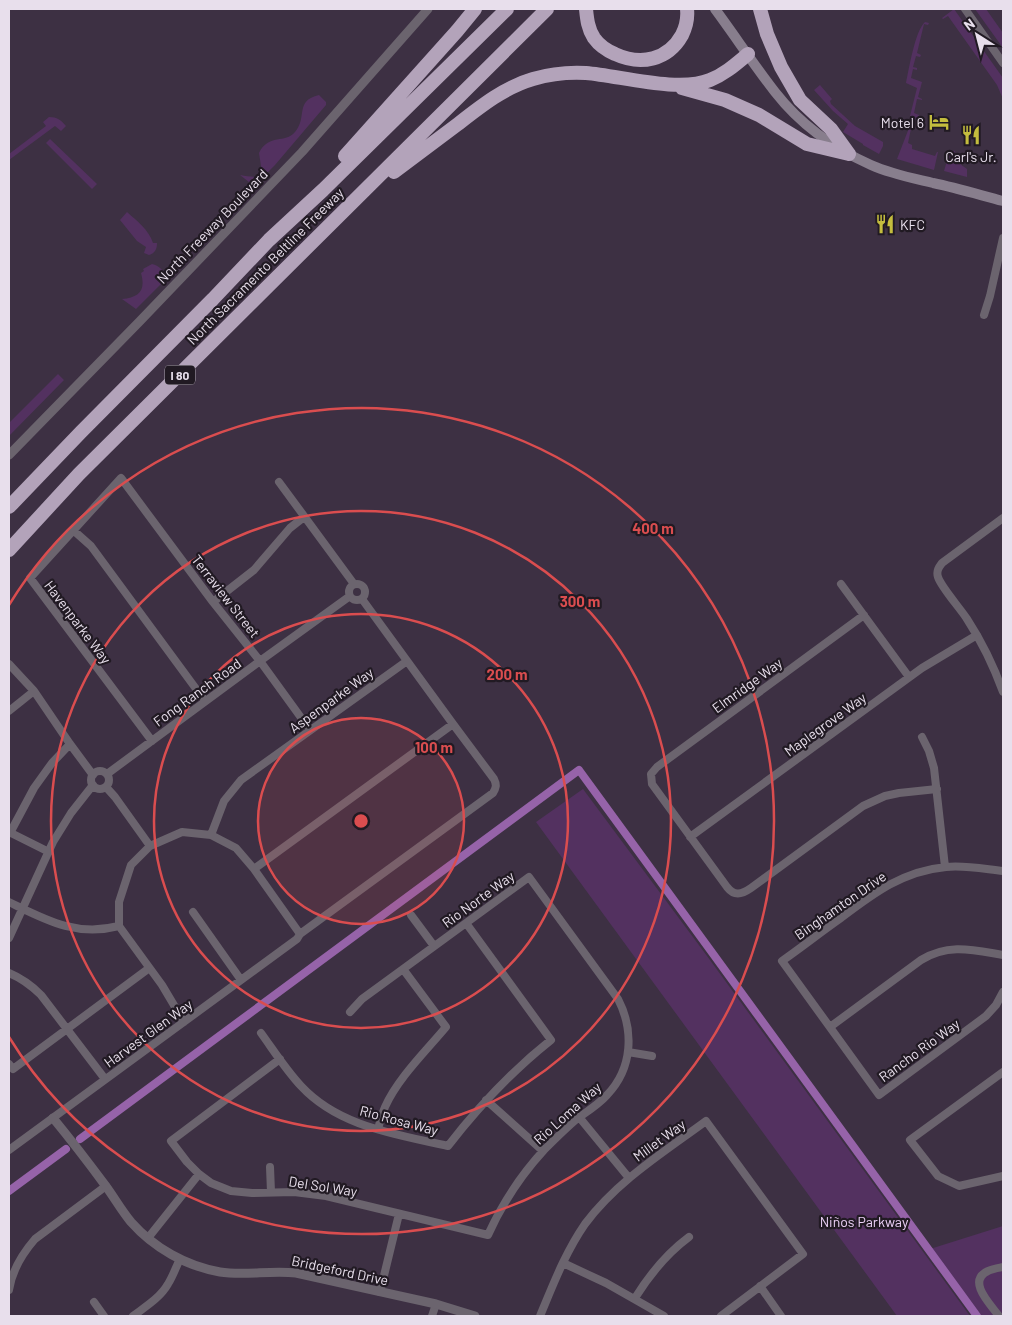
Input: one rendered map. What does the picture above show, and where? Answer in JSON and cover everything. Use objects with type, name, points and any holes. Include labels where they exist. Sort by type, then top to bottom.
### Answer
[{"type":"highway","points":[[269,240],[457,32],[475,9]]},
{"type":"highway","name":"North Sacramento Beltline Freeway","points":[[9,550],[79,474],[547,9]]},
{"type":"highway","points":[[586,9],[587,23],[595,39],[607,51],[623,58],[638,61],[653,59],[667,52],[678,42],[685,29],[687,9]]},
{"type":"highway","points":[[760,9],[766,34],[781,67],[800,100],[830,129],[849,154]]},
{"type":"highway","name":"North Sacramento Beltline Freeway","points":[[9,507],[214,299],[269,240],[323,190],[503,12]]},
{"type":"highway","points":[[353,202],[485,104],[507,89],[532,79],[558,74],[584,73],[667,84],[689,85],[710,80],[729,70],[748,54]]},
{"type":"highway","points":[[667,84],[725,100],[760,115],[807,144],[849,154]]},
{"type":"main road","points":[[715,9],[776,93],[799,117],[829,142],[872,165],[898,174],[1003,201]]},
{"type":"street","name":"North Freeway Boulevard","points":[[9,455],[302,152],[428,9]]},
{"type":"street","points":[[965,9],[1003,63]]},
{"type":"street","points":[[984,315],[1003,238]]},
{"type":"street","name":"Havenparke Way","points":[[121,478],[30,578],[152,741]]},
{"type":"street","name":"Terraview Street","points":[[121,478],[310,730]]},
{"type":"street","points":[[279,482],[354,584],[364,586],[366,594],[362,599],[354,600],[350,596],[349,591],[354,584]]},
{"type":"street","points":[[213,602],[254,570],[290,528],[304,517]]},
{"type":"street","points":[[1003,518],[942,563],[938,569],[938,578],[977,635],[1003,692]]},
{"type":"street","points":[[73,530],[91,546],[205,701]]},
{"type":"street","points":[[841,584],[909,677]]},
{"type":"street","name":"Fong Ranch Road","points":[[107,774],[350,596]]},
{"type":"street","points":[[254,869],[453,724],[362,599]]},
{"type":"street","name":"Elmridge Way","points":[[690,837],[650,778],[656,767],[864,616]]},
{"type":"street","name":"Maplegrove Way","points":[[690,837],[909,677],[940,656],[977,635]]},
{"type":"street","name":"Aspenparke Way","points":[[211,835],[224,801],[241,780],[407,660]]},
{"type":"street","points":[[9,664],[34,691],[93,774]]},
{"type":"street","points":[[9,711],[34,691]]},
{"type":"street","name":"Harvest Glen Way","points":[[9,1150],[297,939],[300,934],[488,798],[496,788],[494,779],[453,724]]},
{"type":"street","points":[[922,737],[931,756],[934,768],[945,867]]},
{"type":"street","points":[[49,852],[10,832],[34,788],[52,763],[70,744]]},
{"type":"street","points":[[102,771],[107,774],[109,780],[106,787],[98,789],[93,785],[91,780],[93,774],[102,771]]},
{"type":"street","points":[[9,938],[49,852],[71,813],[93,785]]},
{"type":"street","points":[[106,787],[150,846]]},
{"type":"street","points":[[690,837],[729,890],[742,894],[870,802],[899,793],[937,789]]},
{"type":"street","points":[[184,1022],[162,985],[119,926],[119,902],[131,865],[150,846],[182,832],[211,835],[236,848],[254,869],[300,934]]},
{"type":"street","name":"Binghamton Drive","points":[[782,961],[884,887],[912,874],[945,867],[1003,871]]},
{"type":"street","name":"Rio Norte Way","points":[[350,1012],[362,999],[403,968],[529,877],[618,999],[629,1030],[628,1052]]},
{"type":"street","points":[[9,902],[59,924],[84,930],[106,929],[119,926]]},
{"type":"street","points":[[193,912],[241,980]]},
{"type":"street","points":[[411,915],[434,946]]},
{"type":"street","points":[[466,923],[551,1040],[518,1067],[486,1100],[543,1151]]},
{"type":"street","points":[[830,1027],[921,960],[935,953],[955,948],[1003,955]]},
{"type":"street","name":"Rancho Rio Way","points":[[782,961],[880,1095],[986,1016],[996,1005],[1003,992]]},
{"type":"street","points":[[9,1064],[13,1069],[148,968]]},
{"type":"street","points":[[378,1129],[384,1108],[389,1099],[446,1027],[403,968]]},
{"type":"street","points":[[9,973],[21,978],[41,995],[105,1079]]},
{"type":"street","name":"Rio Rosa Way","points":[[261,1033],[300,1085],[322,1105],[348,1120],[378,1129],[448,1146],[486,1100]]},
{"type":"street","points":[[628,1052],[652,1056]]},
{"type":"street","name":"Rio Loma Way","points":[[488,1235],[505,1202],[520,1179],[543,1151],[556,1137],[600,1102],[615,1086],[625,1066],[628,1052]]},
{"type":"street","name":"Del Sol Way","points":[[280,1059],[171,1140],[198,1174],[211,1183],[231,1191],[241,1193],[294,1192],[326,1196],[488,1235]]},
{"type":"street","points":[[1003,1072],[910,1140],[938,1176],[960,1186],[1003,1176]]},
{"type":"street","name":"Bridgeford Drive","points":[[54,1118],[128,1218],[148,1238],[180,1259],[219,1272],[251,1274],[285,1272],[436,1304],[475,1316]]},
{"type":"street","points":[[579,1118],[629,1178]]},
{"type":"street","name":"Millet Way","points":[[540,1316],[571,1247],[585,1225],[607,1198],[629,1178],[706,1121],[803,1254],[760,1286]]},
{"type":"street","points":[[270,1167],[271,1192]]},
{"type":"street","points":[[148,1238],[198,1174]]},
{"type":"street","points":[[9,1287],[18,1262],[35,1239],[106,1186]]},
{"type":"street","points":[[380,1292],[399,1214]]},
{"type":"street","points":[[635,1298],[654,1270],[668,1254],[689,1237]]},
{"type":"street","points":[[133,1316],[163,1292],[180,1259]]},
{"type":"street","points":[[563,1263],[635,1298],[664,1316]]},
{"type":"street","points":[[999,1316],[980,1290],[979,1281],[981,1276],[987,1271],[1003,1267]]},
{"type":"street","points":[[721,1316],[760,1286],[781,1316]]},
{"type":"street","points":[[94,1302],[104,1316]]},
{"type":"street","points":[[432,1316],[436,1304]]},
{"type":"green space","points":[[954,9],[1003,78],[1003,99],[997,85],[948,16],[942,18]]},
{"type":"green space","points":[[975,9],[986,9],[1003,33],[1003,48]]},
{"type":"green space","points":[[925,22],[929,23],[928,25],[924,24],[917,53],[921,55],[920,57],[916,56],[913,67],[917,68],[917,70],[913,69],[911,78],[922,82],[918,97],[922,100],[917,99],[914,113],[919,115],[918,118],[910,116],[917,88],[906,83],[915,42],[921,27]]},
{"type":"green space","points":[[820,85],[832,99],[830,101],[831,104],[855,126],[883,142],[879,154],[843,132],[848,124],[814,90]]},
{"type":"green space","points":[[319,95],[326,102],[326,105],[275,165],[254,186],[240,175],[254,177],[260,174],[259,153],[263,147],[272,141],[291,136],[299,126],[304,105],[311,98]]},
{"type":"green space","points":[[49,117],[59,119],[66,126],[61,131],[55,126],[9,160],[9,154],[46,126],[43,122]]},
{"type":"green space","points":[[911,117],[918,119],[913,119],[908,143],[912,145],[912,149],[935,156],[938,152],[934,170],[897,159],[909,128],[903,125],[904,119],[910,121]]},
{"type":"green space","points":[[50,139],[97,184],[92,189],[46,143]]},
{"type":"green space","points":[[950,151],[955,151],[957,160],[967,169],[967,177],[944,171]]},
{"type":"green space","points":[[127,212],[146,230],[153,243],[157,243],[157,247],[151,254],[144,253],[146,247],[137,241],[120,220]]},
{"type":"green space","points":[[152,264],[159,267],[168,277],[136,309],[122,299],[133,297],[140,292],[143,284],[141,273],[144,271],[143,269]]},
{"type":"green space","points":[[58,374],[64,380],[9,436],[9,423]]},
{"type":"green space","name":"Niños Parkway","points":[[583,789],[970,1316],[897,1316],[536,822]]},
{"type":"green space","points":[[1003,1226],[1003,1316],[980,1316],[930,1249]]},
{"type":"waterway","points":[[80,1139],[579,770],[977,1316]]},
{"type":"waterway","points":[[9,1191],[66,1149]]},
{"type":"place","name":"Motel 6","points":[[939,122]]},
{"type":"place","name":"Carl's Jr.","points":[[971,135]]},
{"type":"place","name":"KFC","points":[[885,224]]}]
